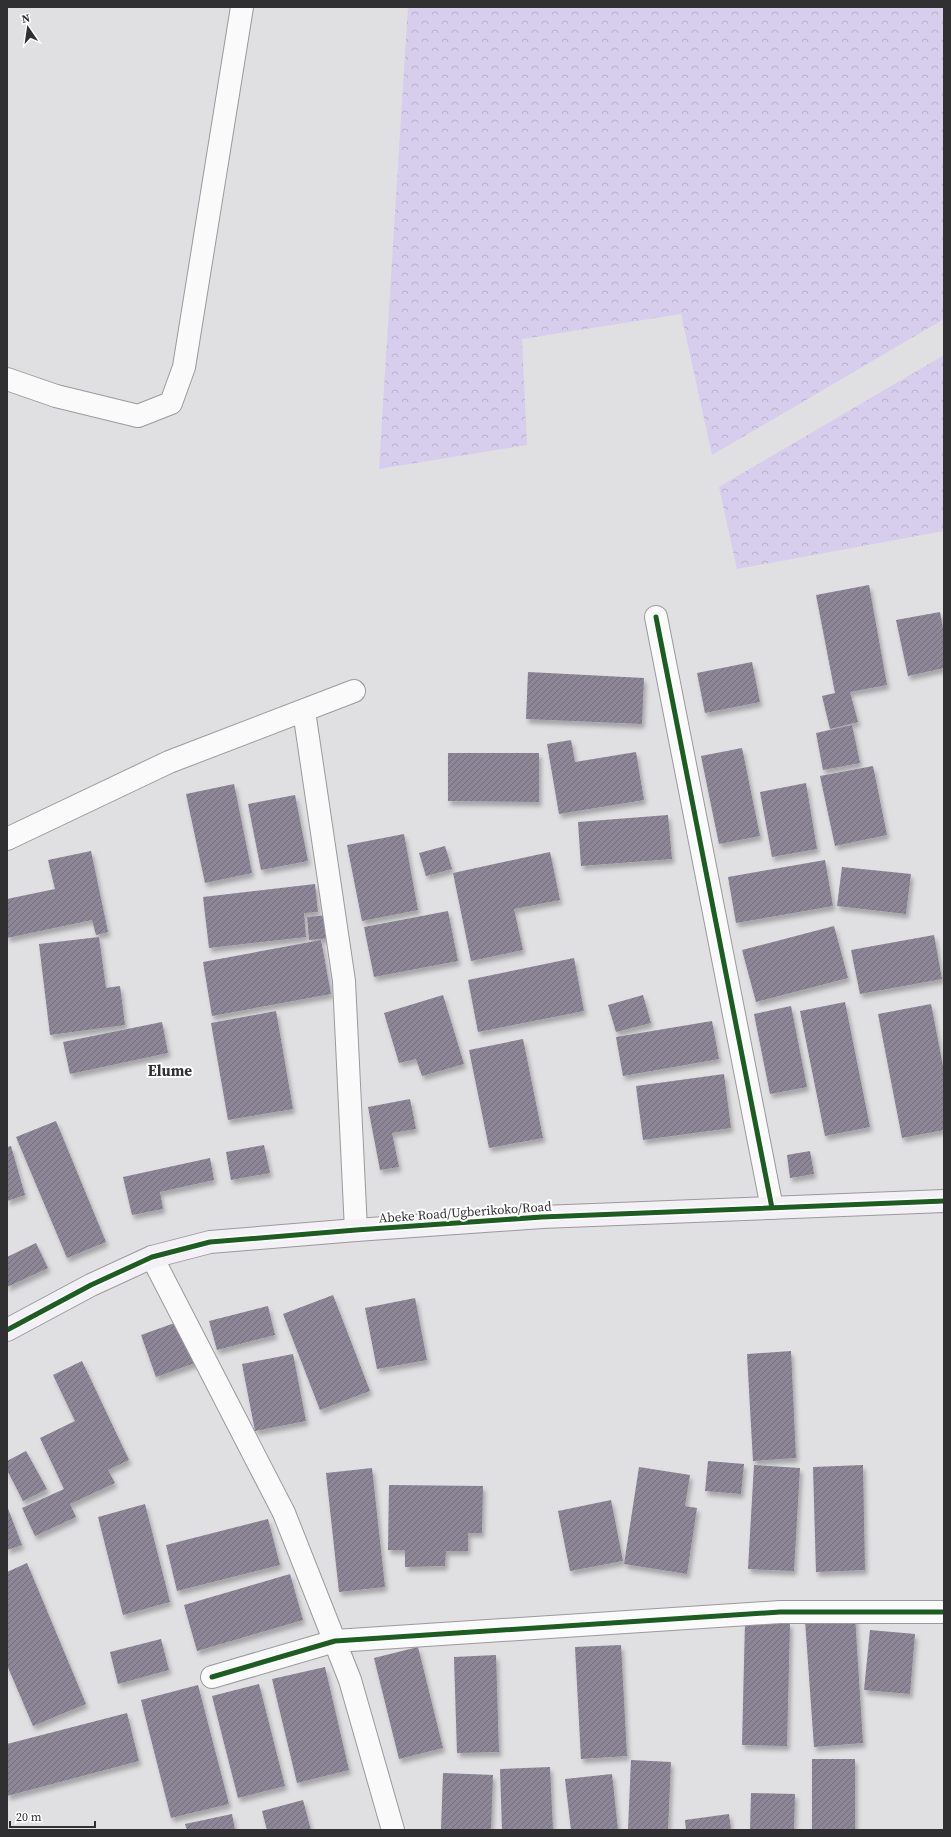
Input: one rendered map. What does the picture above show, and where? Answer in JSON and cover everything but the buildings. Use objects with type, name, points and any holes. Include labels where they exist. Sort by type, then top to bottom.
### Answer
[{"type":"street","points":[[7,379],[56,396],[138,416],[171,403],[184,367],[242,7]]},
{"type":"street","points":[[656,617],[772,1208]]},
{"type":"street","points":[[7,838],[169,762],[354,691]]},
{"type":"street","points":[[304,711],[344,981],[356,1230]]},
{"type":"street","name":"Abeke Road/Ugberikoko/Road","points":[[7,1330],[91,1285],[152,1257],[210,1242],[542,1217],[944,1201]]},
{"type":"street","points":[[152,1257],[284,1513],[350,1680],[393,1830]]},
{"type":"street","points":[[212,1677],[335,1641],[780,1612],[944,1612]]},
{"type":"green space","points":[[408,7],[944,7],[944,319],[712,455],[681,314],[522,339],[527,445],[379,469]]},
{"type":"green space","points":[[944,355],[944,531],[737,569],[719,487]]},
{"type":"cycle path","points":[[656,617],[772,1208]]},
{"type":"cycle path","points":[[7,1330],[91,1285],[152,1257],[210,1242],[542,1217],[944,1201]]},
{"type":"cycle path","points":[[212,1677],[335,1641],[780,1612],[944,1612]]},
{"type":"district","name":"Elume","points":[[170,1070]]}]
